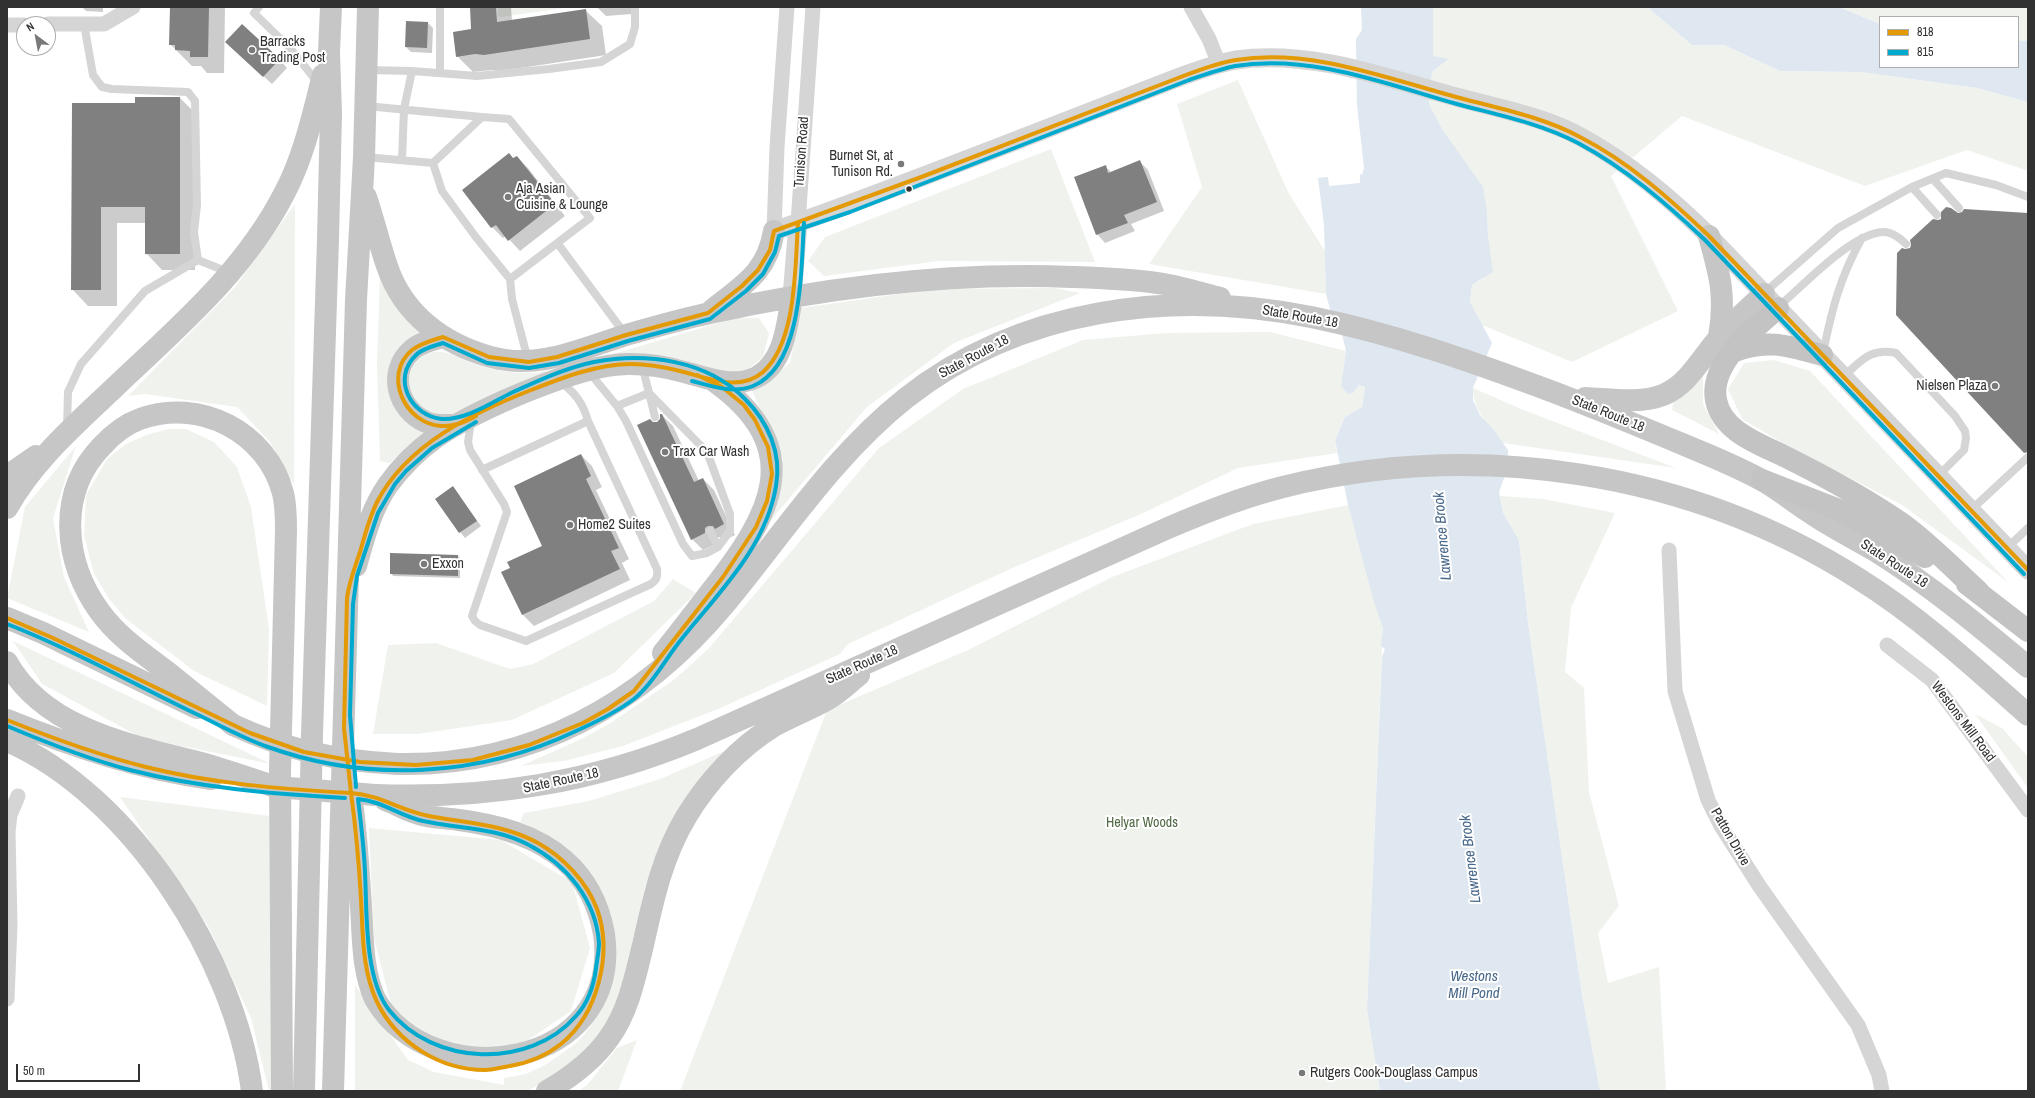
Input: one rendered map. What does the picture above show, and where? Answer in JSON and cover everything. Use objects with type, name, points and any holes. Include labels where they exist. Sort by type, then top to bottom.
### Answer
[{"type":"highway","points":[[304,1091],[331,114],[329,52],[331,7]]},
{"type":"highway","points":[[333,1091],[345,736],[356,307],[364,157],[368,7]]},
{"type":"highway","points":[[7,508],[24,482],[61,437],[196,310],[231,273],[258,238],[286,192],[301,154],[329,52]]},
{"type":"highway","points":[[362,185],[387,266],[398,290],[421,319],[443,337],[489,357],[511,361],[529,362],[557,357],[626,335],[708,313],[792,297],[862,286],[924,279],[991,276],[1060,276],[1163,284],[1277,312]]},
{"type":"highway","points":[[708,313],[742,286],[758,270],[770,250],[774,231]]},
{"type":"highway","points":[[1709,236],[1719,270],[1723,295],[1726,345],[1715,392],[1719,408],[1731,426],[1745,437],[1810,470],[1889,515],[1922,540],[1979,592],[2028,631]]},
{"type":"highway","points":[[348,590],[373,512],[388,485],[417,452],[464,421],[559,380],[587,370],[613,365],[641,365],[683,372],[714,381],[743,382],[758,376],[769,367],[782,344],[792,297]]},
{"type":"highway","points":[[1568,398],[1636,400],[1663,395],[1683,382],[1726,345],[1746,336],[1771,301]]},
{"type":"highway","name":"State Route 18","points":[[7,618],[44,633],[270,742],[311,754],[357,761],[397,764],[438,764],[459,761],[526,745],[563,732],[583,722],[634,691],[668,664],[708,623],[839,462],[873,426],[920,387],[956,364],[997,344],[1036,328],[1108,311],[1152,306],[1231,307],[1277,312],[1335,323],[1398,340],[1529,383],[1568,398],[1650,430],[1762,480],[1828,524],[1876,551],[1920,581],[2028,667]]},
{"type":"highway","points":[[443,337],[419,345],[408,354],[399,373],[399,392],[404,406],[421,420],[434,424],[464,421]]},
{"type":"highway","points":[[1726,345],[1769,344],[1822,355]]},
{"type":"highway","points":[[634,691],[741,552],[758,524],[768,500],[772,474],[769,448],[765,436],[745,406],[714,381]]},
{"type":"highway","points":[[233,725],[130,645],[119,634],[91,598],[77,570],[72,556],[70,514],[81,474],[96,452],[106,441],[116,432],[140,419],[165,413],[190,413],[203,415],[226,423],[246,436],[262,452],[276,473],[284,494],[286,530],[280,772],[282,1091]]},
{"type":"highway","points":[[7,476],[61,437]]},
{"type":"highway","name":"State Route 18","points":[[7,720],[76,747],[137,765],[198,777],[375,795],[435,796],[489,793],[552,784],[609,771],[661,754],[1168,528],[1225,505],[1258,494],[1316,480],[1391,468],[1475,465],[1558,471],[1621,482],[1676,496],[1740,519],[1808,549],[1860,579],[1908,613],[2028,715]]},
{"type":"highway","points":[[1762,480],[1839,510],[1868,524],[1917,552],[1979,592]]},
{"type":"highway","points":[[547,1091],[588,1061],[609,1038],[617,1025],[634,982],[661,870],[676,835],[698,799],[726,766],[757,738],[773,727],[830,698],[883,655]]},
{"type":"highway","points":[[7,662],[16,677],[32,695],[52,710],[77,724],[142,749],[202,763],[276,786]]},
{"type":"highway","points":[[345,736],[358,856],[366,963],[375,997],[385,1016],[400,1034],[420,1051],[437,1060],[456,1067],[484,1070],[511,1068],[534,1060],[556,1046],[578,1026],[587,1013],[595,1000],[603,970],[605,941],[603,927],[594,901],[581,879],[573,869],[552,852],[524,836],[492,825],[419,814],[375,795]]},
{"type":"highway","points":[[7,741],[57,768],[87,793],[129,836],[170,889],[203,942],[229,999],[242,1038],[252,1091]]},
{"type":"street","points":[[56,24],[104,24],[133,7]]},
{"type":"street","name":"Tunison Road","points":[[774,231],[776,161],[787,7]]},
{"type":"street","name":"Tunison Road","points":[[792,297],[813,7]]},
{"type":"street","points":[[1191,7],[1209,39],[1219,64]]},
{"type":"street","points":[[786,26],[812,28]]},
{"type":"street","points":[[774,231],[848,206],[1137,93],[1219,64],[1253,59],[1285,59],[1314,62],[1352,69],[1543,121],[1581,138],[1640,174],[1682,209],[1709,236],[2028,570]]},
{"type":"street","name":"Patton Drive","points":[[1669,550],[1675,691],[1708,800],[1721,826],[1760,887],[1858,1025],[1878,1075],[1882,1091]]},
{"type":"street","name":"Westons Mill Road","points":[[1887,645],[1932,680],[2028,810]]},
{"type":"street","points":[[7,999],[10,925],[8,832],[10,815],[18,796]]},
{"type":"lane","points":[[258,7],[254,13],[290,48],[320,86]]},
{"type":"lane","points":[[440,7],[440,73]]},
{"type":"lane","points":[[366,70],[412,71],[477,76],[601,62],[630,44],[635,27],[635,7]]},
{"type":"lane","points":[[84,24],[93,76],[102,87],[112,89],[188,92],[195,101],[197,205],[194,232],[198,260]]},
{"type":"lane","points":[[402,160],[404,109],[412,71]]},
{"type":"lane","points":[[365,106],[510,119],[590,218],[558,244],[510,279]]},
{"type":"lane","points":[[364,157],[433,163],[482,117]]},
{"type":"lane","points":[[433,163],[442,192],[510,279],[512,299],[529,362]]},
{"type":"lane","points":[[1771,301],[1838,228],[1912,188],[1946,173],[1996,185],[2028,197]]},
{"type":"lane","points":[[1933,179],[1959,208]]},
{"type":"lane","points":[[1912,188],[1937,216]]},
{"type":"lane","points":[[1771,301],[1870,234],[1885,232],[1898,236],[1906,244]]},
{"type":"lane","points":[[1822,355],[1836,294],[1862,238]]},
{"type":"lane","points":[[558,244],[626,335]]},
{"type":"lane","points":[[198,260],[231,273]]},
{"type":"lane","points":[[61,437],[68,392],[81,364],[145,291],[198,260]]},
{"type":"lane","points":[[1843,377],[1871,354],[1886,351],[1896,353],[1955,416],[1965,431],[1966,438],[1964,450],[1938,476]]},
{"type":"lane","points":[[641,365],[655,417]]},
{"type":"lane","points":[[587,370],[617,406],[626,421],[683,544],[692,556],[707,553],[718,547],[730,531],[730,514],[707,452],[649,393]]},
{"type":"lane","points":[[464,421],[470,450],[504,504],[507,512],[472,616],[480,625],[526,641],[651,584],[657,577],[657,569],[588,421],[584,408],[578,397],[559,380]]},
{"type":"lane","points":[[617,406],[649,393]]},
{"type":"lane","points":[[482,470],[588,421]]},
{"type":"lane","points":[[1971,510],[2028,457]]},
{"type":"lane","points":[[2007,548],[2028,528]]},
{"type":"lane","points":[[710,531],[718,547]]},
{"type":"green space","points":[[498,7],[571,7],[501,17],[498,16]]},
{"type":"green space","points":[[1433,7],[1647,7],[1692,45],[1724,45],[1780,71],[1861,72],[1977,88],[2028,102],[2028,171],[1967,150],[1865,186],[1682,116],[1611,176],[1678,311],[1572,362],[1482,325],[1470,302],[1472,285],[1483,279],[1488,236],[1487,212],[1429,104],[1432,72],[1448,60],[1433,56]]},
{"type":"green space","points":[[1839,7],[2028,7],[2028,41],[2019,41],[2019,16],[1879,16],[1879,24]]},
{"type":"green space","points":[[1238,80],[1289,194],[1325,251],[1326,294],[1149,264],[1202,187],[1177,104]]},
{"type":"green space","points":[[1051,149],[1095,262],[939,261],[824,276],[808,261],[825,237]]},
{"type":"green space","points":[[295,204],[294,485],[270,442],[237,407],[145,394],[128,396],[235,287]]},
{"type":"green space","points":[[380,273],[422,334],[389,392],[399,412],[408,420],[427,431],[390,463],[380,461],[377,365]]},
{"type":"green space","points":[[1055,288],[1080,293],[954,343],[867,407],[760,533],[783,459],[752,391],[790,363],[801,308],[934,289]]},
{"type":"green space","points":[[735,318],[759,318],[769,333],[763,357],[743,373],[613,354]]},
{"type":"green space","points":[[1270,332],[1346,351],[1341,386],[1353,393],[1359,385],[1365,387],[1362,407],[1345,417],[1335,439],[1337,453],[1238,468],[1141,514],[1010,569],[848,644],[840,654],[718,709],[623,746],[564,761],[521,766],[579,740],[609,724],[675,679],[709,648],[879,448],[963,389],[1083,340],[1166,333]]},
{"type":"green space","points":[[433,352],[449,353],[472,363],[501,371],[532,373],[552,370],[478,405],[450,416],[442,417],[430,414],[420,407],[413,398],[410,387],[410,376],[413,366],[421,358]]},
{"type":"green space","points":[[1774,360],[1810,371],[2008,582],[1902,505],[1783,443],[1742,419],[1728,389],[1744,363]]},
{"type":"green space","points":[[1703,374],[1703,404],[1719,434],[1672,410],[1673,403]]},
{"type":"green space","points":[[1473,388],[1526,411],[1676,468],[1503,443],[1479,411],[1474,397]]},
{"type":"green space","points":[[168,429],[186,429],[214,442],[237,467],[251,507],[269,629],[267,706],[194,671],[125,618],[110,600],[94,574],[84,536],[86,495],[107,459],[126,444],[146,435]]},
{"type":"green space","points":[[76,446],[53,518],[64,577],[89,632],[7,598],[25,507]]},
{"type":"green space","points":[[1500,496],[1543,499],[1615,513],[1571,608],[1565,672],[1584,688],[1589,792],[1619,906],[1598,933],[1608,983],[1659,967],[1666,1091],[1600,1091],[1582,995],[1528,623],[1519,540],[1503,513]]},
{"type":"green space","name":"Helyar Woods","points":[[1348,505],[1383,628],[1367,1009],[1380,1091],[680,1091],[827,710],[968,650],[1112,577],[1253,524]]},
{"type":"green space","points":[[673,579],[696,593],[614,673],[512,720],[418,734],[373,734],[388,645],[436,643],[510,669],[533,664],[654,601]]},
{"type":"green space","points":[[13,641],[271,764],[142,738],[42,684]]},
{"type":"green space","points":[[1975,714],[2002,728],[2028,757],[2028,788]]},
{"type":"green space","points":[[727,750],[673,823],[645,886],[619,1000],[608,1023],[594,1043],[564,1069],[528,1091],[355,1091],[355,985],[408,1060],[434,1072],[504,1085],[504,1078],[526,1074],[545,1065],[574,1045],[585,1034],[602,1008],[613,969],[614,935],[541,833],[520,822],[524,813],[589,801],[660,779]]},
{"type":"green space","points":[[120,797],[270,816],[273,1091],[269,1091],[251,1018],[208,926]]},
{"type":"green space","points":[[369,828],[501,840],[572,882],[590,948],[571,1011],[506,1055],[440,1043],[395,1019],[374,939]]},
{"type":"green space","points":[[637,1040],[618,1091],[578,1091],[587,1085],[617,1048]]},
{"type":"water","name":"Westons Mill Pond","points":[[1361,7],[1433,7],[1433,56],[1449,59],[1432,72],[1429,104],[1444,132],[1483,187],[1493,272],[1472,285],[1470,302],[1492,343],[1473,388],[1473,400],[1480,415],[1493,429],[1508,450],[1508,467],[1499,492],[1503,513],[1519,540],[1528,623],[1582,995],[1600,1091],[1380,1091],[1367,1009],[1382,657],[1385,649],[1381,646],[1383,628],[1374,602],[1348,505],[1335,440],[1345,417],[1362,407],[1365,387],[1359,385],[1353,393],[1348,394],[1341,386],[1346,351],[1343,338],[1331,313],[1326,294],[1324,225],[1318,178],[1328,177],[1329,186],[1360,183],[1360,174],[1362,175],[1364,168],[1357,105],[1356,39],[1362,30]]},
{"type":"water","points":[[1647,7],[1839,7],[1879,24],[1879,68],[2019,68],[2019,41],[2028,41],[2028,102],[1977,88],[1861,72],[1780,71],[1724,45],[1692,45]]},
{"type":"building","points":[[170,7],[209,7],[208,57],[190,57],[190,51],[175,50],[175,45],[169,45]]},
{"type":"building","points":[[470,7],[496,7],[497,22],[586,9],[590,39],[484,55],[475,54],[456,57],[453,32],[471,29]]},
{"type":"building","points":[[406,21],[428,22],[427,48],[405,47]]},
{"type":"building","name":"Barracks Trading Post","points":[[242,24],[280,59],[263,77],[225,42]]},
{"type":"building","points":[[135,97],[180,97],[180,254],[145,254],[145,207],[101,207],[101,290],[71,290],[72,103],[135,103]]},
{"type":"building","name":"Aja Asian Cuisine & Lounge","points":[[509,153],[513,158],[517,156],[555,204],[508,241],[496,225],[491,228],[462,190]]},
{"type":"building","points":[[1140,160],[1157,202],[1124,215],[1128,223],[1096,235],[1074,177],[1106,165],[1108,173]]},
{"type":"building","name":"Nielsen Plaza","points":[[1946,207],[1951,208],[1958,213],[1962,212],[1964,209],[2028,213],[2028,452],[2024,453],[1896,315],[1897,253],[1902,248],[1910,248],[1910,240],[1933,219],[1941,219],[1941,212]]},
{"type":"building","name":"Trax Car Wash","points":[[660,414],[662,414],[694,482],[703,478],[724,524],[715,529],[713,526],[708,526],[705,528],[705,533],[691,540],[637,425],[650,419],[653,422],[657,422],[660,419]]},
{"type":"building","name":"Home2 Suites","points":[[581,454],[591,476],[586,479],[619,548],[611,551],[620,569],[522,615],[501,572],[510,568],[507,562],[542,546],[514,486]]},
{"type":"building","points":[[453,486],[477,521],[459,533],[435,499]]},
{"type":"building","name":"Exxon","points":[[390,553],[458,555],[458,576],[390,574]]},
{"type":"transit line","name":"818","points":[[774,231],[924,176],[1178,78],[1221,63],[1264,57],[1293,58],[1350,67],[1378,74],[1522,114],[1551,124],[1566,130],[1598,147],[1648,182],[1709,236],[2028,570]]},
{"type":"transit line","name":"815","points":[[7,624],[78,655],[249,739],[268,747],[306,759],[345,766],[384,770],[424,770],[463,766],[501,758],[539,746],[576,731],[627,704],[641,693],[653,679],[680,641],[724,588],[751,550],[771,509],[776,486],[777,462],[771,439],[753,408],[730,386],[713,375],[694,368],[675,362],[655,359],[614,359],[583,365],[562,371],[541,380],[469,414],[451,419],[442,419],[421,411],[408,395],[405,385],[405,375],[409,365],[416,355],[425,349],[443,343],[487,363],[529,368],[559,363],[628,341],[710,319],[746,291],[763,274],[775,252],[779,236],[850,212],[1189,80],[1229,67],[1263,63],[1320,67],[1348,73],[1519,120],[1564,136],[1595,153],[1629,175],[1705,240],[2024,574]]},
{"type":"transit line","name":"818","points":[[351,793],[344,728],[347,598],[367,527],[377,502],[390,481],[406,463],[424,447],[465,420],[509,399],[580,372],[605,366],[637,364],[668,368],[722,382],[743,382],[754,378],[763,372],[774,359],[782,342],[788,323],[795,281],[798,223]]},
{"type":"transit line","name":"815","points":[[692,381],[714,387],[730,389],[753,386],[769,375],[782,358],[790,338],[796,314],[800,289],[804,223]]},
{"type":"transit line","name":"818","points":[[476,416],[459,424],[450,426],[441,426],[428,423],[417,417],[408,408],[398,385],[399,372],[403,360],[412,350],[423,344],[443,337],[489,357],[529,362],[557,357],[626,335],[708,313],[742,286],[758,270],[770,250],[774,231]]},
{"type":"transit line","name":"818","points":[[7,618],[53,638],[250,733],[304,752],[360,762],[416,765],[473,760],[529,745],[583,723],[608,709],[634,691],[723,577],[756,527],[767,501],[772,474],[768,447],[755,420],[744,405],[722,387],[697,375]]},
{"type":"transit line","name":"815","points":[[356,787],[350,715],[353,604],[357,576],[378,513],[395,484],[406,471],[432,448],[476,422]]},
{"type":"transit line","name":"818","points":[[7,720],[93,752],[171,773],[248,785],[351,793]]},
{"type":"transit line","name":"815","points":[[7,726],[83,756],[114,766],[156,776],[210,786],[345,798]]},
{"type":"transit line","name":"818","points":[[351,793],[372,797],[419,814],[498,828],[512,832],[538,843],[556,855],[581,880],[593,899],[602,926],[602,963],[599,982],[593,1000],[574,1031],[561,1044],[543,1055],[524,1063],[488,1070],[468,1069],[436,1059],[408,1042],[396,1030],[377,1002],[368,977],[364,952],[357,846],[351,793]]},
{"type":"transit line","name":"815","points":[[358,799],[367,800],[415,819],[436,824],[477,829],[516,839],[543,853],[567,873],[586,898],[597,927],[599,943],[592,987],[584,1005],[576,1016],[556,1034],[533,1046],[508,1053],[481,1054],[455,1051],[430,1042],[408,1029],[389,1010],[381,996],[371,963],[368,944],[364,853],[358,799]]},
{"type":"place","name":"Barracks Trading Post","points":[[252,50]]},
{"type":"place","name":"Burnet St, at Tunison Rd.","points":[[901,164]]},
{"type":"place","name":"Aja Asian Cuisine & Lounge","points":[[508,197]]},
{"type":"place","name":"Nielsen Plaza","points":[[1995,386]]},
{"type":"place","name":"Trax Car Wash","points":[[665,452]]},
{"type":"place","name":"Home2 Suites","points":[[570,525]]},
{"type":"place","name":"Exxon","points":[[424,564]]},
{"type":"place","name":"Rutgers Cook-Douglass Campus","points":[[1302,1073]]},
{"type":"water label","name":"Lawrence Brook","points":[[1443,536]]},
{"type":"water label","name":"Lawrence Brook","points":[[1471,859]]}]
